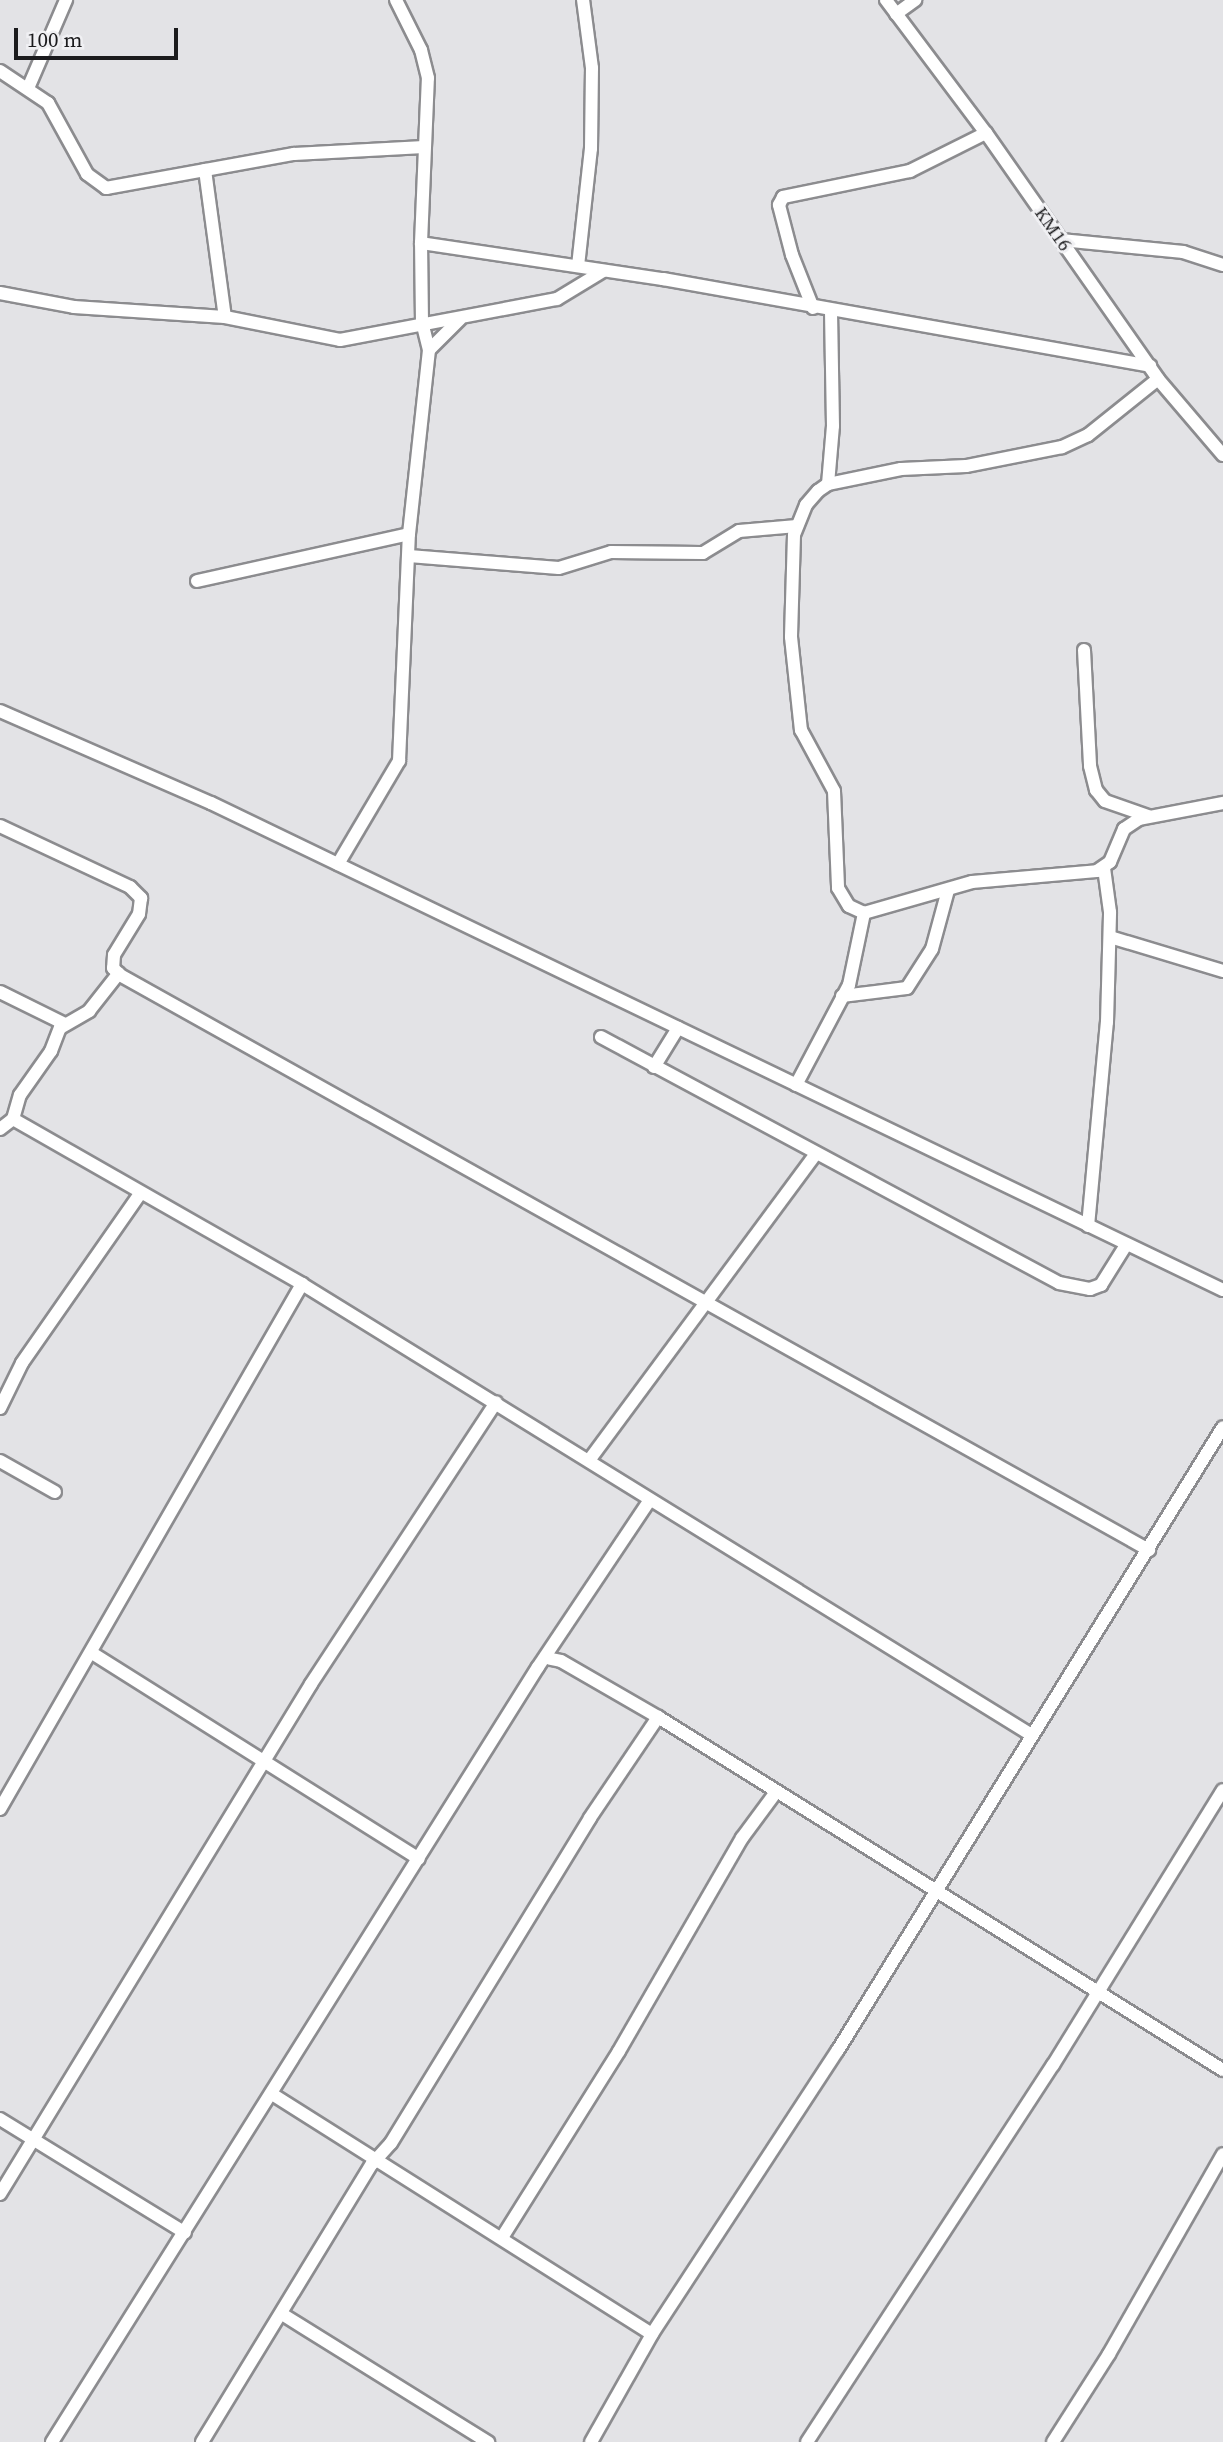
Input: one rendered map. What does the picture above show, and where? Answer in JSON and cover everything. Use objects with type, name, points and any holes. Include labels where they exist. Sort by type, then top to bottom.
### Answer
[{"type":"street","points":[[29,86],[66,0]]},
{"type":"street","points":[[338,864],[400,761],[410,534],[429,351],[422,322],[421,243],[426,65],[396,0]]},
{"type":"street","points":[[578,266],[592,149],[592,68],[583,0]]},
{"type":"street","name":"KM16","points":[[886,0],[986,134],[1158,379],[1223,455]]},
{"type":"street","points":[[896,14],[915,0]]},
{"type":"street","points":[[0,71],[29,86],[48,103],[67,143],[99,186],[111,189],[323,150],[424,147]]},
{"type":"street","points":[[813,308],[792,255],[779,205],[783,197],[910,171],[986,134]]},
{"type":"street","points":[[205,170],[225,317]]},
{"type":"street","points":[[1061,240],[1183,252],[1223,265]]},
{"type":"street","points":[[421,243],[578,266],[1150,366]]},
{"type":"street","points":[[0,293],[103,311],[225,317],[328,340],[422,322],[460,319],[565,297],[603,271]]},
{"type":"street","points":[[828,484],[833,426],[831,311]]},
{"type":"street","points":[[429,351],[460,319]]},
{"type":"street","points":[[1104,868],[1080,874],[972,882],[864,913],[849,906],[838,888],[834,791],[801,730],[791,637],[797,526],[806,505],[828,484],[927,465],[966,467],[1062,447],[1088,435],[1158,379]]},
{"type":"street","points":[[409,556],[559,568],[611,552],[702,553],[739,531],[797,526]]},
{"type":"street","points":[[197,580],[410,534]]},
{"type":"street","points":[[1084,650],[1090,766],[1096,790],[1105,801],[1152,817]]},
{"type":"street","points":[[0,711],[130,766],[338,864],[1223,1290]]},
{"type":"street","points":[[1088,1226],[1103,1083],[1110,937],[1104,868],[1124,829],[1152,817],[1223,803]]},
{"type":"street","points":[[0,826],[130,887],[141,898],[139,914],[114,955],[113,968],[119,973],[1149,1550]]},
{"type":"street","points":[[842,996],[907,988],[932,949],[948,890]]},
{"type":"street","points":[[796,1085],[853,972],[864,913]]},
{"type":"street","points":[[1110,937],[1223,971]]},
{"type":"street","points":[[0,1129],[13,1119],[20,1095],[65,1024],[89,1011],[119,973]]},
{"type":"street","points":[[0,992],[65,1024]]},
{"type":"street","points":[[654,1067],[678,1028]]},
{"type":"street","points":[[601,1037],[1059,1283],[1090,1289],[1101,1285],[1126,1245]]},
{"type":"street","points":[[13,1119],[139,1194],[302,1284],[590,1459],[650,1500],[1030,1734]]},
{"type":"street","points":[[590,1459],[709,1304],[816,1154]]},
{"type":"street","points":[[0,1408],[22,1363],[139,1194]]},
{"type":"street","points":[[0,1809],[302,1284]]},
{"type":"street","points":[[0,2194],[264,1761],[496,1402]]},
{"type":"street","points":[[591,2442],[652,2334],[936,1893],[1030,1734],[1149,1550],[1223,1427]]},
{"type":"street","points":[[0,1461],[55,1492]]},
{"type":"street","points":[[52,2442],[419,1858],[650,1500]]},
{"type":"street","points":[[92,1653],[419,1858]]},
{"type":"street","points":[[547,1658],[562,1661],[658,1717],[1097,1994],[1223,2070]]},
{"type":"street","points":[[202,2442],[658,1717]]},
{"type":"street","points":[[807,2442],[1097,1994],[1223,1790]]},
{"type":"street","points":[[503,2236],[619,2051],[742,1838],[776,1792]]},
{"type":"street","points":[[272,2094],[503,2236],[652,2334]]},
{"type":"street","points":[[0,2119],[185,2233]]},
{"type":"street","points":[[1053,2442],[1109,2354],[1223,2154]]},
{"type":"street","points":[[282,2314],[488,2442]]}]
